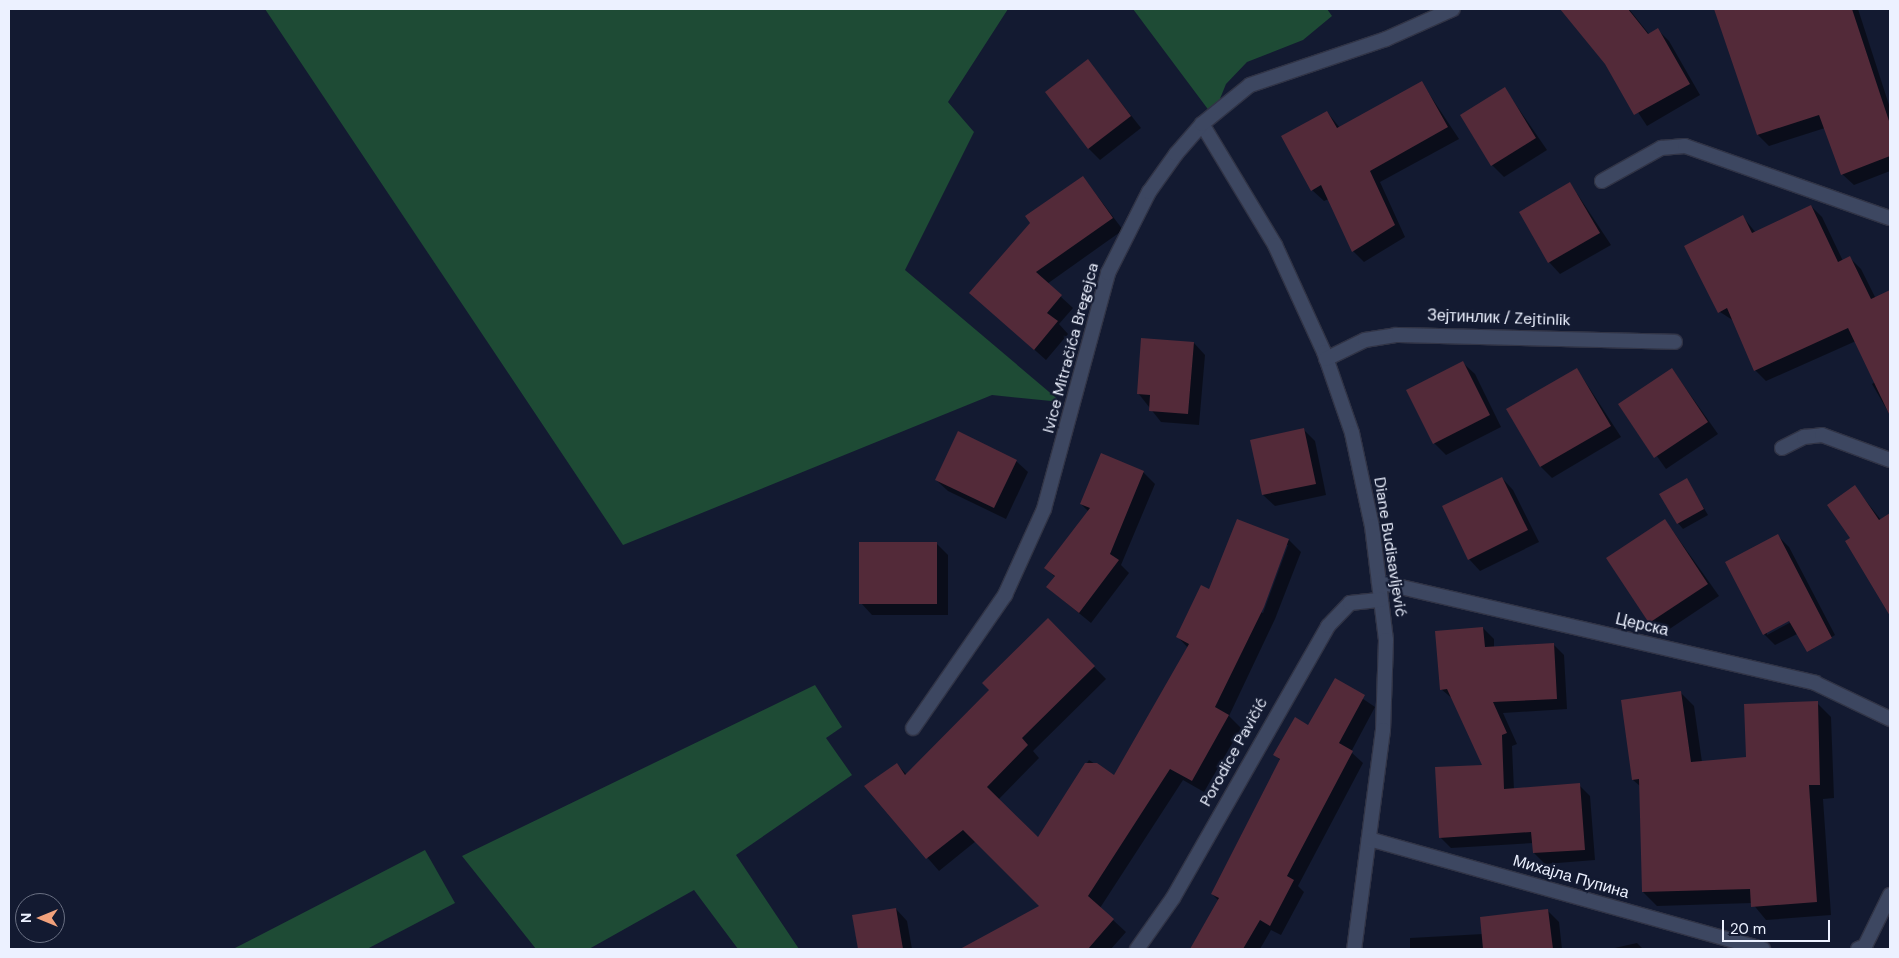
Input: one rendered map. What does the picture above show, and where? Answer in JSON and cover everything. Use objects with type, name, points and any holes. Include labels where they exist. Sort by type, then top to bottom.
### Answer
[{"type":"street","name":"Ivice Mitračića Bregejca","points":[[913,728],[1005,596],[1044,509],[1108,273],[1149,192],[1202,124],[1250,85],[1386,39],[1453,9]]},
{"type":"street","name":"Diane Budisavljević","points":[[1202,124],[1275,245],[1326,359],[1352,433],[1379,582],[1386,640],[1382,748],[1354,949]]},
{"type":"street","points":[[1602,181],[1661,148],[1685,146],[1890,218]]},
{"type":"street","name":"Зејтинлик / Zejtinlik","points":[[1326,359],[1365,340],[1396,335],[1675,342]]},
{"type":"street","points":[[1782,448],[1804,437],[1822,435],[1890,460]]},
{"type":"street","name":"Церска","points":[[1379,582],[1815,683],[1890,719]]},
{"type":"street","name":"Porodice Pavičić","points":[[1137,949],[1172,898],[1328,626],[1350,603],[1381,600]]},
{"type":"street","name":"Михајла Пупина","points":[[1370,839],[1763,949]]},
{"type":"street","points":[[1858,949],[1865,946],[1890,895]]},
{"type":"green space","points":[[265,9],[1008,9],[948,102],[974,132],[905,270],[1061,402],[992,395],[623,545]]},
{"type":"green space","points":[[1133,9],[1327,9],[1332,16],[1303,40],[1247,62],[1226,84],[1213,116]]},
{"type":"green space","points":[[815,685],[842,727],[826,738],[852,775],[736,855],[799,949],[738,949],[694,890],[589,949],[536,949],[462,856]]},
{"type":"green space","points":[[425,850],[455,903],[367,949],[233,949]]},
{"type":"building","points":[[1560,9],[1628,9],[1648,34],[1658,28],[1690,84],[1634,115],[1605,64]]},
{"type":"building","points":[[1714,9],[1852,9],[1890,124],[1890,156],[1841,175],[1819,115],[1757,135]]},
{"type":"building","points":[[1088,59],[1131,116],[1088,149],[1045,92]]},
{"type":"building","points":[[1422,81],[1448,127],[1370,171],[1395,225],[1352,252],[1321,185],[1311,191],[1281,136],[1327,111],[1337,128]]},
{"type":"building","points":[[1505,87],[1536,138],[1491,166],[1460,115]]},
{"type":"building","points":[[1083,176],[1113,218],[1036,272],[1062,295],[1047,313],[1058,321],[1034,350],[969,293],[1030,223],[1025,216]]},
{"type":"building","points":[[1570,182],[1600,233],[1548,263],[1519,212]]},
{"type":"building","points":[[1811,205],[1838,262],[1850,256],[1871,299],[1890,290],[1890,416],[1848,328],[1754,371],[1727,308],[1718,313],[1684,246],[1743,215],[1752,233]]},
{"type":"building","points":[[1141,338],[1194,342],[1188,414],[1149,411],[1150,395],[1137,394]]},
{"type":"building","points":[[1463,361],[1490,415],[1433,444],[1406,390]]},
{"type":"building","points":[[1577,368],[1611,426],[1540,467],[1506,409]]},
{"type":"building","points":[[1672,368],[1708,422],[1654,458],[1618,404]]},
{"type":"building","points":[[1304,428],[1316,484],[1262,495],[1250,440]]},
{"type":"building","points":[[958,431],[1017,460],[994,508],[935,480]]},
{"type":"building","points":[[1101,453],[1144,471],[1110,554],[1119,560],[1079,613],[1046,587],[1055,576],[1044,568],[1090,508],[1080,504]]},
{"type":"building","points":[[1502,477],[1528,530],[1468,560],[1442,506]]},
{"type":"building","points":[[1687,478],[1704,509],[1677,524],[1659,494]]},
{"type":"building","points":[[1855,485],[1879,520],[1890,513],[1890,616],[1845,541],[1850,538],[1827,505]]},
{"type":"building","points":[[1237,519],[1289,539],[1264,607],[1215,707],[1229,715],[1192,781],[1170,769],[1088,896],[1114,919],[1088,949],[960,949],[1039,906],[963,830],[926,859],[864,786],[897,763],[905,775],[989,690],[982,683],[1048,618],[1095,666],[1022,738],[1028,745],[987,787],[1038,837],[1085,763],[1097,763],[1114,775],[1189,644],[1176,637],[1201,585],[1209,589]]},
{"type":"building","points":[[1665,519],[1708,584],[1649,623],[1606,558]]},
{"type":"building","points":[[1778,534],[1832,638],[1807,652],[1789,621],[1763,635],[1725,562]]},
{"type":"building","points":[[859,542],[937,542],[937,604],[859,604]]},
{"type":"building","points":[[1483,627],[1485,647],[1554,643],[1557,699],[1493,702],[1507,733],[1502,735],[1504,789],[1580,783],[1585,850],[1533,853],[1531,832],[1439,838],[1435,767],[1482,765],[1447,689],[1440,690],[1435,631]]},
{"type":"building","points":[[1335,678],[1365,695],[1339,743],[1353,751],[1287,876],[1294,880],[1270,926],[1260,920],[1243,949],[1190,949],[1219,898],[1211,894],[1280,759],[1273,755],[1295,717],[1308,725]]},
{"type":"building","points":[[1681,691],[1691,762],[1746,757],[1744,704],[1818,701],[1820,785],[1809,785],[1817,902],[1751,907],[1750,889],[1642,892],[1639,779],[1632,780],[1621,700]]},
{"type":"building","points":[[896,908],[903,949],[858,949],[852,915]]},
{"type":"building","points":[[1548,909],[1553,949],[1483,949],[1480,917]]}]
